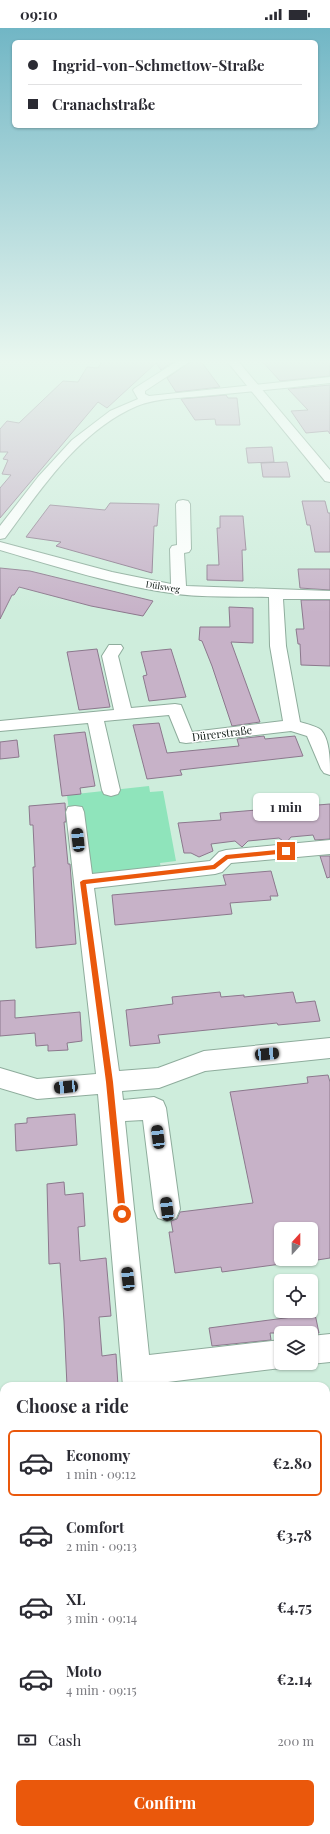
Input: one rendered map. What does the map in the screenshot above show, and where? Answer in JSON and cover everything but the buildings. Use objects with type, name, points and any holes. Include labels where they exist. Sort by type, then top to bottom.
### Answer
[{"type":"main road","points":[[302,444],[330,478]]},
{"type":"street","points":[[0,535],[51,469],[76,444]]},
{"type":"street","points":[[179,590],[177,549],[184,549],[183,504]]},
{"type":"street","name":"Dülsweg","points":[[0,546],[104,575],[179,590],[330,594]]},
{"type":"street","points":[[277,593],[278,646],[292,725]]},
{"type":"street","points":[[115,648],[110,656],[124,714]]},
{"type":"street","name":"Dürerstraße","points":[[0,726],[174,709],[186,738],[292,725],[314,733],[330,769]]},
{"type":"street","points":[[95,717],[111,790]]},
{"type":"street","points":[[75,812],[113,1112],[138,1378],[274,1355]]},
{"type":"street","points":[[83,882],[215,867],[226,857],[330,847]]},
{"type":"street","points":[[0,1078],[37,1090],[159,1078],[204,1061],[330,1048]]},
{"type":"street","points":[[113,1112],[154,1108],[167,1209]]},
{"type":"street","points":[[318,1349],[330,1348]]},
{"type":"green space","points":[[149,786],[150,792],[163,791],[176,861],[160,863],[161,869],[89,880],[69,811],[67,795]]},
{"type":"route","points":[[122,1214],[109,1082],[83,882],[215,867],[226,857],[286,851]]}]
